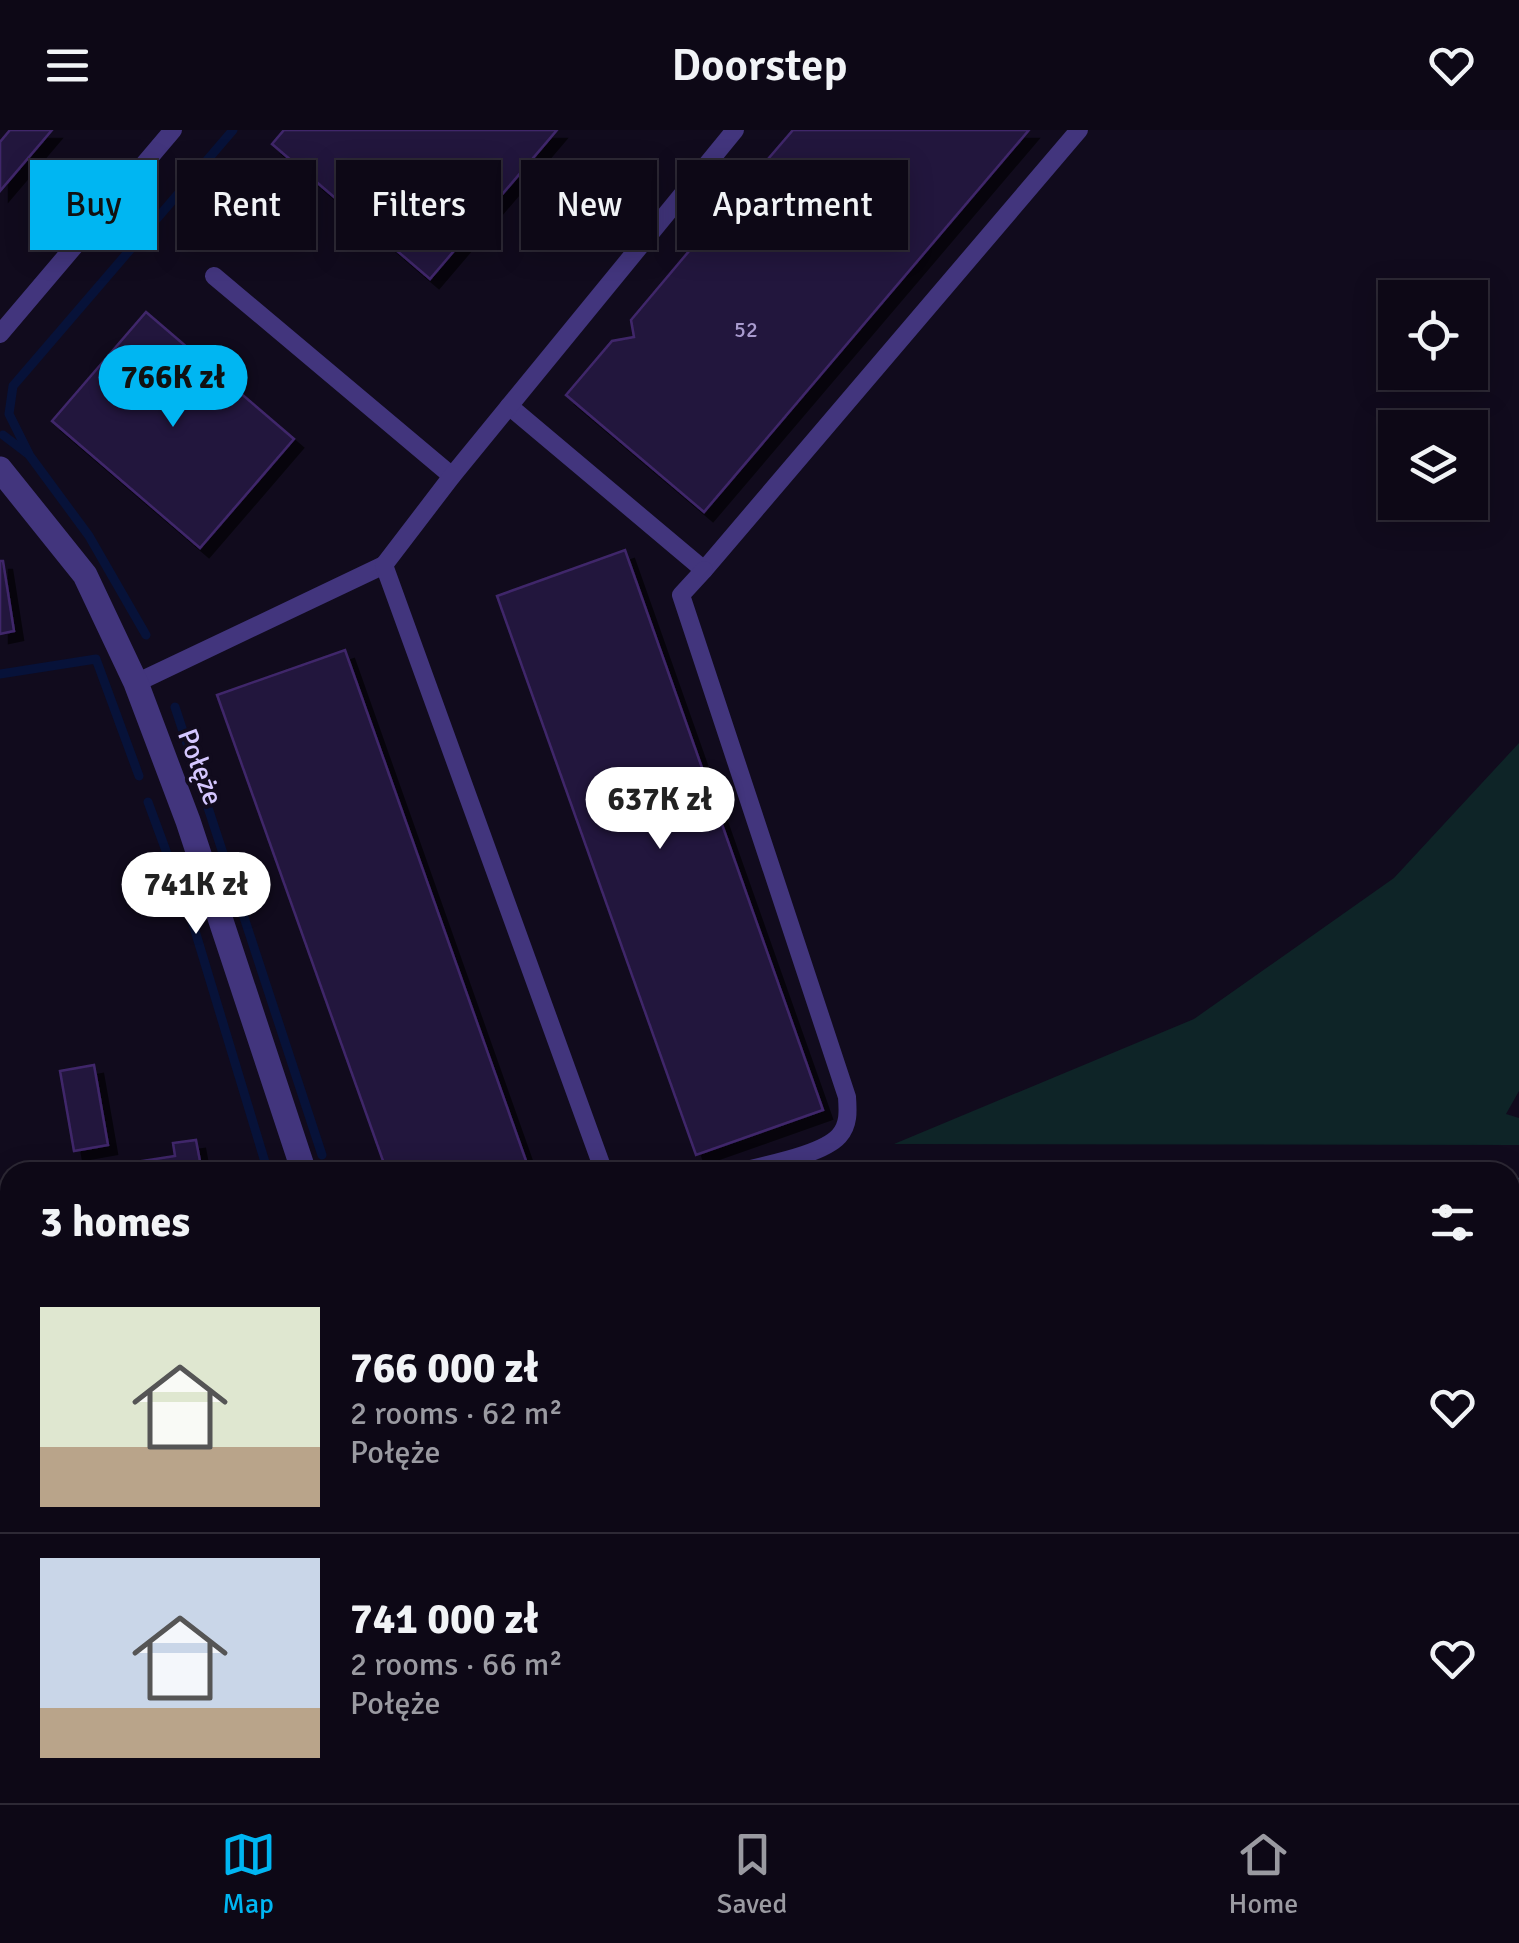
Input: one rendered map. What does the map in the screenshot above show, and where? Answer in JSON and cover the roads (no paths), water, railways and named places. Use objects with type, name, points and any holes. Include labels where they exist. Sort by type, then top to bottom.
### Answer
[{"type":"street","name":"Połęże","points":[[0,470],[85,575],[136,683],[188,821],[301,1162]]},
{"type":"lane","points":[[0,334],[173,130]]},
{"type":"lane","points":[[136,683],[384,566],[452,476],[735,130]]},
{"type":"lane","points":[[772,1162],[826,1146],[841,1135],[848,1116],[841,1079],[681,596],[1079,130]]},
{"type":"lane","points":[[214,276],[452,476]]},
{"type":"lane","points":[[509,406],[704,570]]},
{"type":"lane","points":[[384,566],[600,1162]]},
{"type":"waterway","points":[[146,635],[89,536],[30,456],[9,414],[13,386],[233,130]]},
{"type":"waterway","points":[[3,435],[28,454]]},
{"type":"waterway","points":[[0,674],[96,659],[139,776]]},
{"type":"waterway","points":[[175,707],[322,1155]]},
{"type":"waterway","points":[[148,802],[193,924],[265,1162]]}]
